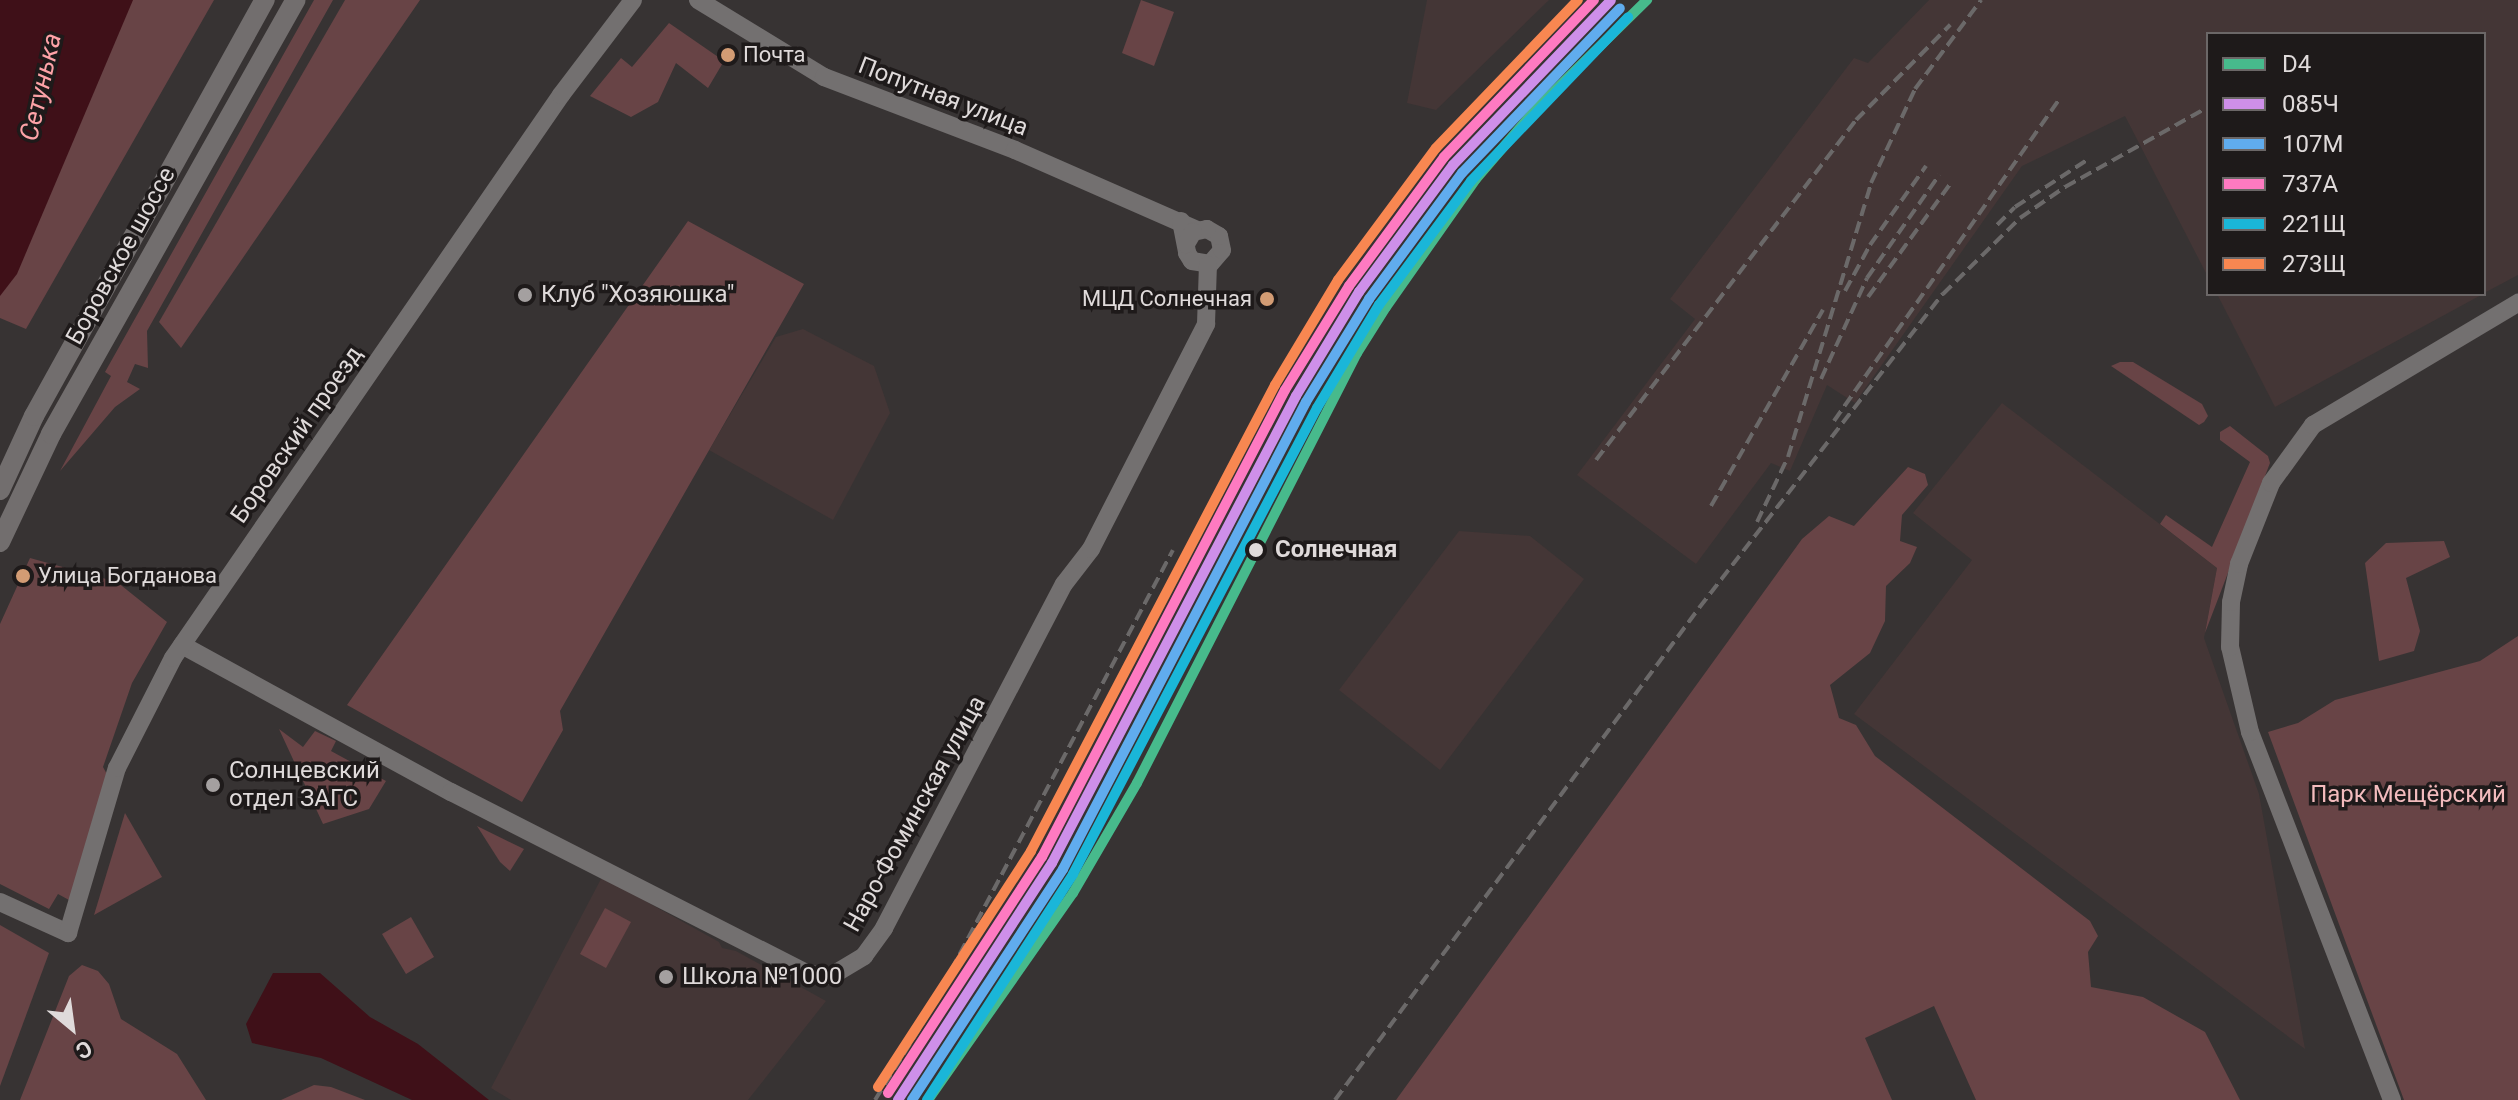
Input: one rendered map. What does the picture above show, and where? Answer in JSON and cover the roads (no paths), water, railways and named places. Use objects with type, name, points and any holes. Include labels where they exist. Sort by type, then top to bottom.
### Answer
[{"type":"main road","name":"Боровское шоссе","points":[[0,490],[34,416],[265,0]]},
{"type":"main road","name":"Боровское шоссе","points":[[0,542],[51,434],[296,0]]},
{"type":"street","name":"Боровский проезд","points":[[0,902],[68,933],[117,768],[182,645],[561,95],[633,0]]},
{"type":"street","name":"Попутная улица","points":[[698,0],[824,77],[1188,231]]},
{"type":"street","points":[[1211,230],[1221,240],[1221,254],[1208,265],[1192,261],[1188,231],[1211,230]]},
{"type":"street","name":"Наро-Фоминская улица","points":[[182,645],[451,792],[808,974],[831,976],[864,956],[884,928],[1064,584],[1091,549],[1206,324],[1208,265]]},
{"type":"street","points":[[2392,1100],[2250,732],[2230,647],[2231,602],[2239,564],[2271,483],[2313,425],[2518,303]]},
{"type":"water","name":"Сетунька","points":[[0,0],[133,0],[17,274],[0,296]]},
{"type":"water","points":[[273,973],[320,973],[370,1017],[418,1044],[489,1100],[412,1100],[321,1058],[252,1043],[246,1024]]},
{"type":"railway","points":[[1757,522],[1788,457],[1871,183],[1915,89],[1981,0]]},
{"type":"railway","points":[[1596,460],[1856,120],[1950,25]]},
{"type":"railway","points":[[1834,421],[2059,100]]},
{"type":"railway","points":[[1335,1100],[1699,608],[1943,294],[2020,218],[2065,187],[2206,108]]},
{"type":"railway","points":[[1997,225],[2015,207],[2087,160]]},
{"type":"railway","points":[[1845,291],[1870,245],[1926,166]]},
{"type":"railway","points":[[1821,379],[1867,278],[1939,175]]},
{"type":"railway","points":[[1868,297],[1950,184]]},
{"type":"railway","points":[[1711,506],[1823,310]]},
{"type":"railway","points":[[875,1100],[926,1018],[1173,550]]},
{"type":"place","name":"Почта","points":[[728,55]]},
{"type":"place","name":"Клуб \"Хозяюшка\"","points":[[525,295]]},
{"type":"place","name":"МЦД Солнечная","points":[[1267,299]]},
{"type":"place","name":"Солнечная","points":[[1256,550]]},
{"type":"place","name":"Улица Богданова","points":[[23,576]]},
{"type":"place","name":"Солнцевский отдел ЗАГС","points":[[213,785]]},
{"type":"place","name":"Школа №1000","points":[[666,977]]},
{"type":"park label","name":"Парк Мещёрский","points":[[2408,795]]}]
